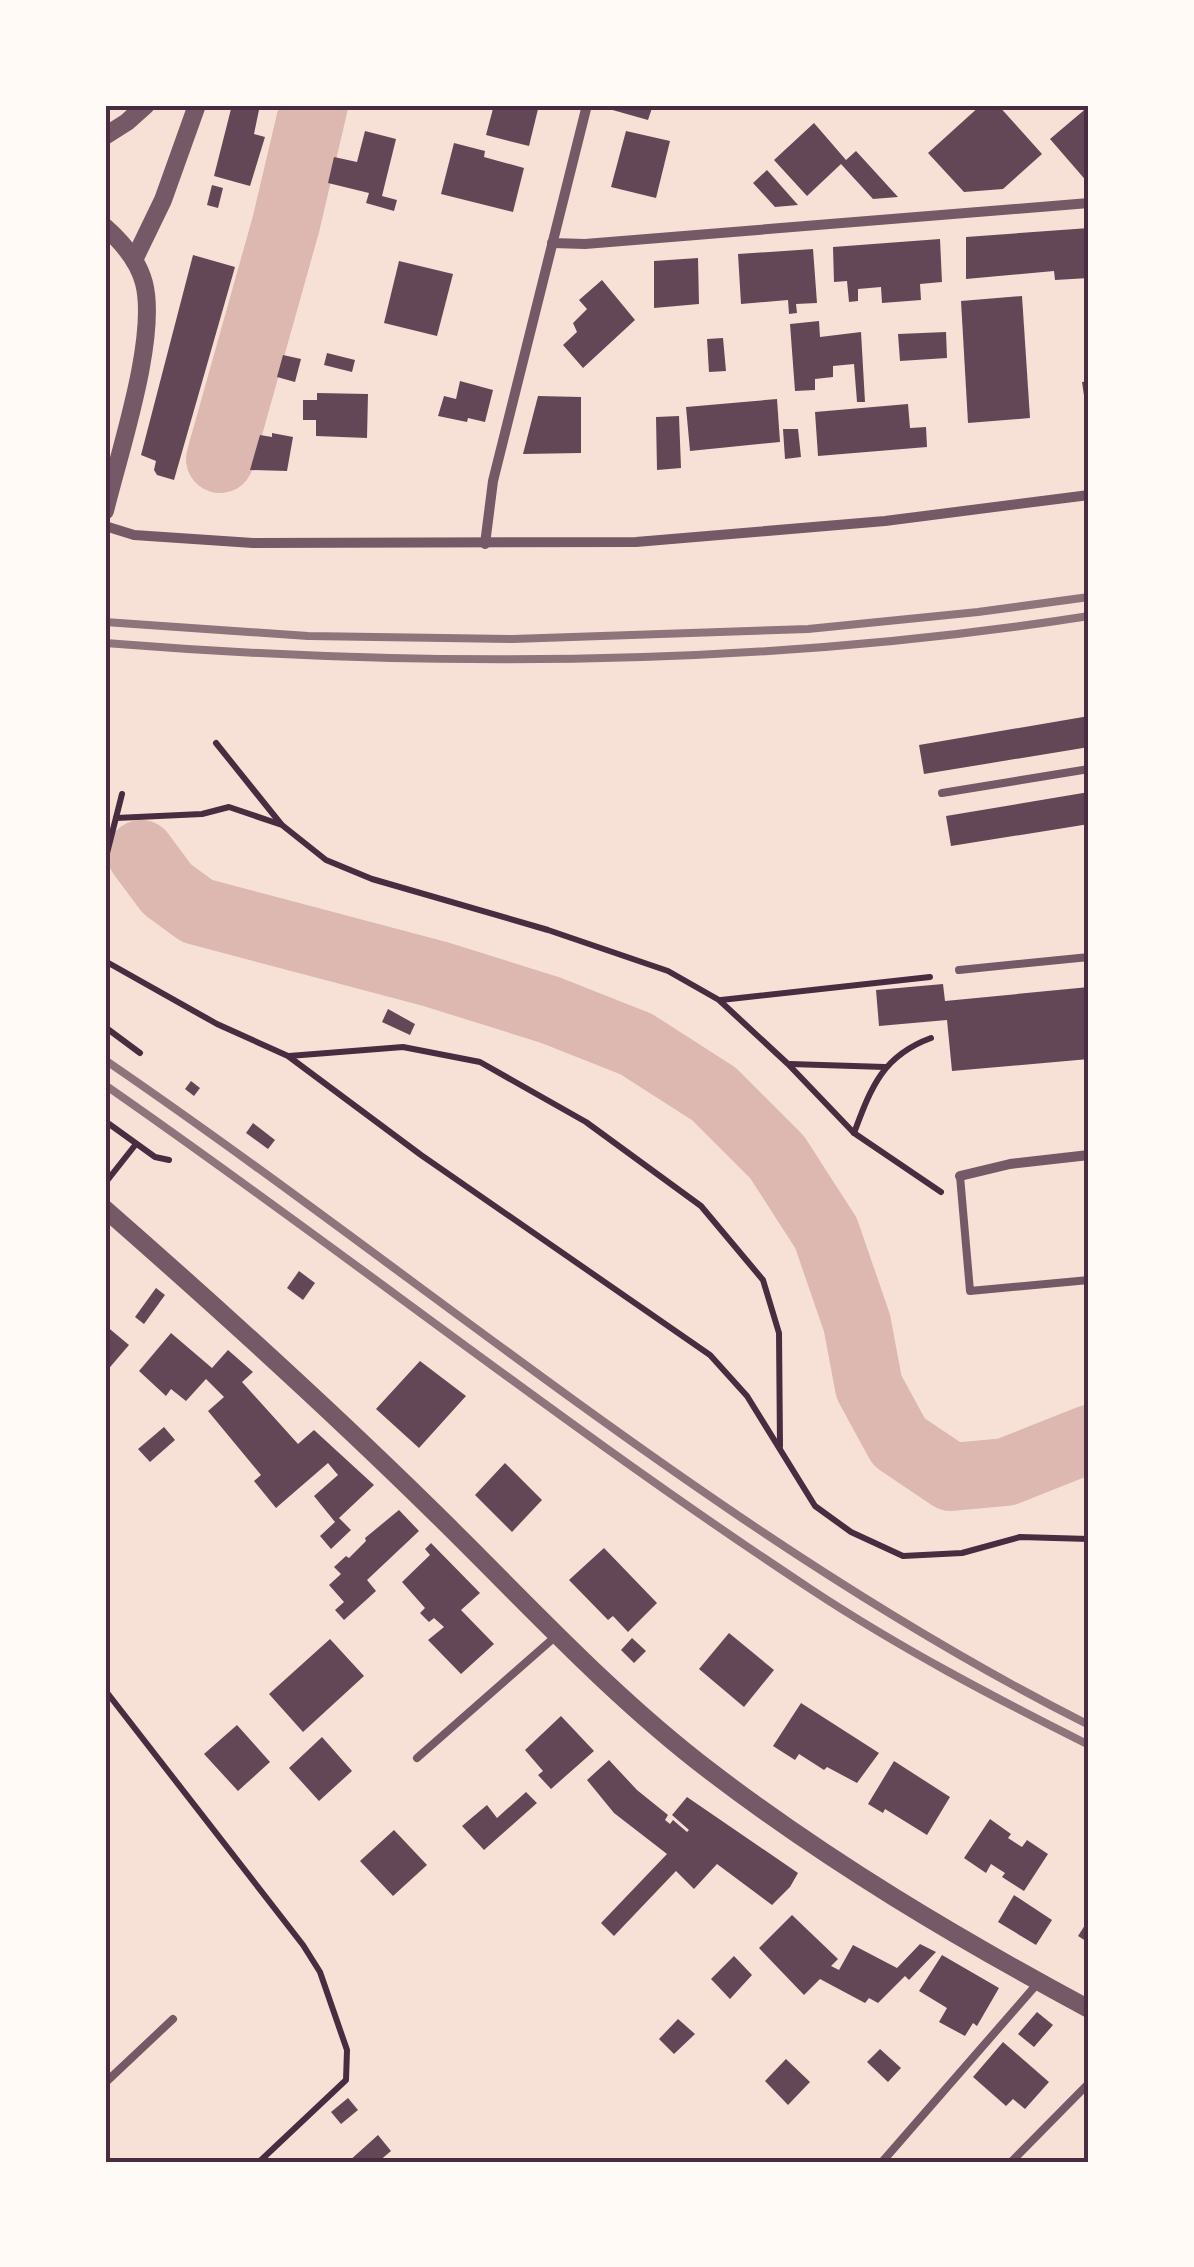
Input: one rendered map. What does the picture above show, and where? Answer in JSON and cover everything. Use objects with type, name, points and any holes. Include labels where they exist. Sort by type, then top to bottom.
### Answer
[{"type":"street","points":[[105,136],[146,105]]},
{"type":"street","points":[[134,260],[163,200],[197,105]]},
{"type":"street","points":[[485,544],[494,481],[587,105]]},
{"type":"street","points":[[552,242],[585,244],[1089,203]]},
{"type":"street","points":[[105,227],[134,260],[144,284],[145,347],[105,510]]},
{"type":"street","points":[[105,526],[134,535],[253,544],[636,542],[885,522],[1089,495]]},
{"type":"street","points":[[960,1176],[1010,1164],[1089,1155]]},
{"type":"street","points":[[105,1209],[312,1395],[639,1710],[708,1770],[876,1887],[1089,2008]]},
{"type":"lane","points":[[942,792],[1089,768]]},
{"type":"lane","points":[[959,970],[1089,957]]},
{"type":"lane","points":[[960,1176],[970,1291],[1089,1280]]},
{"type":"lane","points":[[416,1758],[559,1634]]},
{"type":"lane","points":[[882,2162],[1039,1982]]},
{"type":"lane","points":[[105,2083],[174,2019]]},
{"type":"lane","points":[[1011,2162],[1089,2084]]},
{"type":"path","points":[[216,744],[282,826],[326,860],[372,880],[548,930],[668,971],[720,1000],[854,1134],[963,1207]]},
{"type":"path","points":[[105,861],[122,794]]},
{"type":"path","points":[[116,818],[202,814],[229,807],[282,826]]},
{"type":"path","points":[[105,961],[217,1024],[288,1056],[421,1154],[710,1355],[748,1396],[815,1506],[852,1532],[903,1556],[962,1552],[1020,1537],[1089,1538]]},
{"type":"path","points":[[720,1000],[930,977]]},
{"type":"path","points":[[105,1027],[140,1053]]},
{"type":"path","points":[[854,1134],[870,1090],[885,1067],[904,1049],[931,1038]]},
{"type":"path","points":[[288,1056],[403,1048],[480,1062],[586,1122],[701,1206],[762,1280],[779,1333],[780,1446]]},
{"type":"path","points":[[788,1064],[885,1067]]},
{"type":"path","points":[[105,1121],[155,1158],[168,1160]]},
{"type":"path","points":[[105,1184],[136,1144]]},
{"type":"path","points":[[105,1690],[302,1945],[328,1992],[346,2050],[346,2080],[260,2162]]},
{"type":"building","points":[[232,105],[260,105],[254,134],[265,137],[250,186],[214,176]]},
{"type":"building","points":[[494,105],[539,105],[529,146],[486,135]]},
{"type":"building","points":[[611,105],[653,105],[648,120],[609,109]]},
{"type":"building","points":[[981,105],[998,105],[1042,154],[1003,189],[964,192],[928,153]]},
{"type":"building","points":[[1089,106],[1089,184],[1050,139]]},
{"type":"building","points":[[814,123],[846,160],[856,151],[898,197],[873,199],[841,164],[807,196],[774,160]]},
{"type":"building","points":[[365,131],[396,139],[382,196],[397,200],[394,211],[366,203],[369,193],[328,183],[334,157],[357,162]]},
{"type":"building","points":[[626,131],[670,141],[656,198],[611,187]]},
{"type":"building","points":[[454,143],[485,151],[484,157],[524,168],[513,212],[441,194]]},
{"type":"building","points":[[767,170],[798,205],[775,207],[753,183]]},
{"type":"building","points":[[212,185],[223,188],[218,208],[207,205]]},
{"type":"building","points":[[1089,228],[1089,278],[1055,280],[1054,271],[966,279],[966,237]]},
{"type":"building","points":[[940,239],[942,282],[920,284],[921,300],[882,303],[881,287],[858,289],[858,301],[849,302],[847,281],[834,282],[833,247]]},
{"type":"building","points":[[813,249],[817,303],[796,304],[797,313],[789,314],[788,300],[741,304],[738,254]]},
{"type":"building","points":[[193,255],[235,267],[174,480],[157,475],[156,461],[141,455]]},
{"type":"building","points":[[698,258],[699,304],[654,308],[654,261]]},
{"type":"building","points":[[399,261],[453,274],[437,336],[384,323]]},
{"type":"building","points":[[602,280],[635,320],[583,368],[563,345],[577,332],[573,323],[587,309],[579,300]]},
{"type":"building","points":[[1022,296],[1030,418],[968,423],[961,301]]},
{"type":"building","points":[[819,321],[820,337],[861,332],[865,402],[857,402],[854,364],[833,366],[833,377],[815,379],[815,390],[795,391],[790,324]]},
{"type":"building","points":[[946,332],[947,358],[900,361],[898,334]]},
{"type":"building","points":[[723,338],[726,371],[709,372],[707,339]]},
{"type":"building","points":[[327,353],[355,360],[352,372],[324,365]]},
{"type":"building","points":[[283,355],[301,359],[295,382],[277,377]]},
{"type":"building","points":[[460,381],[493,390],[485,422],[438,416],[444,396],[456,399]]},
{"type":"building","points":[[1089,381],[1089,416],[1087,416],[1082,382]]},
{"type":"building","points":[[317,393],[368,394],[367,438],[316,436],[316,420],[303,420],[303,400],[317,400]]},
{"type":"building","points":[[538,396],[581,397],[581,453],[523,454]]},
{"type":"building","points":[[777,399],[780,442],[690,451],[686,407]]},
{"type":"building","points":[[908,404],[910,428],[926,427],[927,447],[818,456],[815,412]]},
{"type":"building","points":[[679,416],[681,468],[657,470],[656,417]]},
{"type":"building","points":[[783,429],[798,429],[801,457],[785,459]]},
{"type":"building","points":[[272,433],[293,437],[287,471],[250,470],[260,435],[272,437]]},
{"type":"building","points":[[1089,716],[1089,747],[924,774],[919,745]]},
{"type":"building","points":[[1089,792],[1089,824],[951,846],[946,816]]},
{"type":"building","points":[[943,984],[945,1001],[1089,987],[1089,1059],[952,1071],[947,1020],[879,1026],[876,990]]},
{"type":"building","points":[[388,1009],[415,1024],[410,1035],[382,1022]]},
{"type":"building","points":[[191,1081],[200,1088],[194,1096],[185,1089]]},
{"type":"building","points":[[253,1123],[275,1140],[268,1149],[246,1133]]},
{"type":"building","points":[[299,1271],[315,1283],[303,1300],[287,1288]]},
{"type":"building","points":[[156,1288],[165,1295],[144,1324],[135,1317]]},
{"type":"building","points":[[105,1325],[129,1345],[105,1373]]},
{"type":"building","points":[[171,1333],[212,1368],[228,1350],[253,1372],[242,1382],[298,1444],[314,1430],[374,1485],[339,1518],[351,1530],[331,1549],[320,1536],[335,1522],[314,1496],[338,1475],[328,1463],[276,1508],[254,1481],[261,1475],[208,1411],[224,1397],[206,1379],[186,1401],[171,1389],[166,1396],[139,1371]]},
{"type":"building","points":[[420,1361],[466,1396],[419,1448],[376,1409]]},
{"type":"building","points":[[164,1427],[175,1440],[150,1462],[138,1449]]},
{"type":"building","points":[[505,1463],[542,1500],[512,1532],[475,1495]]},
{"type":"building","points":[[399,1510],[419,1531],[367,1580],[376,1591],[344,1620],[335,1610],[344,1602],[329,1585],[341,1574],[334,1567],[346,1556],[349,1558],[365,1538]]},
{"type":"building","points":[[431,1543],[480,1593],[461,1610],[494,1644],[461,1674],[428,1640],[444,1627],[434,1618],[429,1622],[420,1613],[425,1608],[402,1582],[430,1555],[425,1549]]},
{"type":"building","points":[[604,1548],[657,1603],[628,1632],[613,1616],[608,1620],[569,1580]]},
{"type":"building","points":[[729,1633],[774,1670],[744,1707],[699,1669]]},
{"type":"building","points":[[632,1638],[646,1651],[634,1663],[621,1650]]},
{"type":"building","points":[[330,1639],[364,1676],[303,1732],[269,1694]]},
{"type":"building","points":[[801,1703],[879,1753],[857,1783],[827,1767],[824,1770],[799,1754],[795,1760],[773,1746]]},
{"type":"building","points":[[561,1716],[594,1751],[551,1789],[538,1775],[543,1771],[525,1750]]},
{"type":"building","points":[[237,1725],[270,1762],[238,1791],[204,1754]]},
{"type":"building","points":[[322,1737],[352,1771],[319,1801],[289,1768]]},
{"type":"building","points":[[609,1760],[668,1815],[665,1820],[670,1824],[673,1820],[689,1830],[672,1815],[687,1797],[798,1873],[790,1887],[772,1905],[717,1864],[694,1889],[676,1871],[614,1936],[601,1923],[667,1854],[614,1813],[587,1780]]},
{"type":"building","points":[[894,1761],[950,1797],[927,1835],[885,1809],[883,1813],[868,1804]]},
{"type":"building","points":[[526,1792],[537,1803],[484,1850],[462,1826],[487,1805],[497,1818]]},
{"type":"building","points":[[990,1819],[1022,1847],[1027,1840],[1048,1854],[1024,1891],[1002,1877],[1005,1873],[991,1864],[986,1873],[964,1858]]},
{"type":"building","points":[[394,1830],[427,1865],[393,1896],[360,1861]]},
{"type":"building","points":[[1014,1895],[1052,1920],[1036,1945],[998,1922]]},
{"type":"building","points":[[792,1915],[838,1959],[831,1966],[839,1970],[853,1945],[897,1968],[920,1944],[936,1952],[909,1980],[905,1976],[878,2003],[869,1998],[865,2003],[820,1979],[804,1995],[759,1948]]},
{"type":"building","points":[[1089,1919],[1089,1943],[1078,1936]]},
{"type":"building","points":[[942,1955],[999,1988],[977,2026],[973,2023],[965,2036],[939,2022],[947,2008],[919,1991]]},
{"type":"building","points":[[734,1956],[752,1975],[730,1999],[711,1979]]},
{"type":"building","points":[[1037,2012],[1053,2025],[1034,2047],[1018,2034]]},
{"type":"building","points":[[678,2019],[695,2034],[674,2054],[659,2039]]},
{"type":"building","points":[[1003,2042],[1049,2082],[1025,2109],[1013,2099],[1006,2106],[973,2077]]},
{"type":"building","points":[[880,2049],[901,2068],[888,2082],[867,2062]]},
{"type":"building","points":[[786,2059],[810,2082],[788,2105],[765,2081]]},
{"type":"building","points":[[348,2098],[358,2110],[341,2124],[331,2112]]},
{"type":"building","points":[[378,2135],[391,2151],[378,2162],[348,2162]]},
{"type":"waterway","points":[[220,459],[286,224],[314,105]]},
{"type":"waterway","points":[[141,854],[167,889],[197,911],[435,974],[550,1010],[636,1044],[714,1094],[777,1157],[826,1233],[857,1323],[869,1387],[899,1442],[951,1477],[1006,1472],[1089,1439]]},
{"type":"railway","points":[[105,622],[308,636],[513,639],[808,629],[1089,597]]},
{"type":"railway","points":[[105,643],[351,657],[598,658],[845,645],[1089,616]]},
{"type":"railway","points":[[105,1060],[708,1495],[831,1577],[958,1654],[1089,1725]]},
{"type":"railway","points":[[105,1085],[633,1467],[812,1590],[948,1672],[1089,1745]]}]
